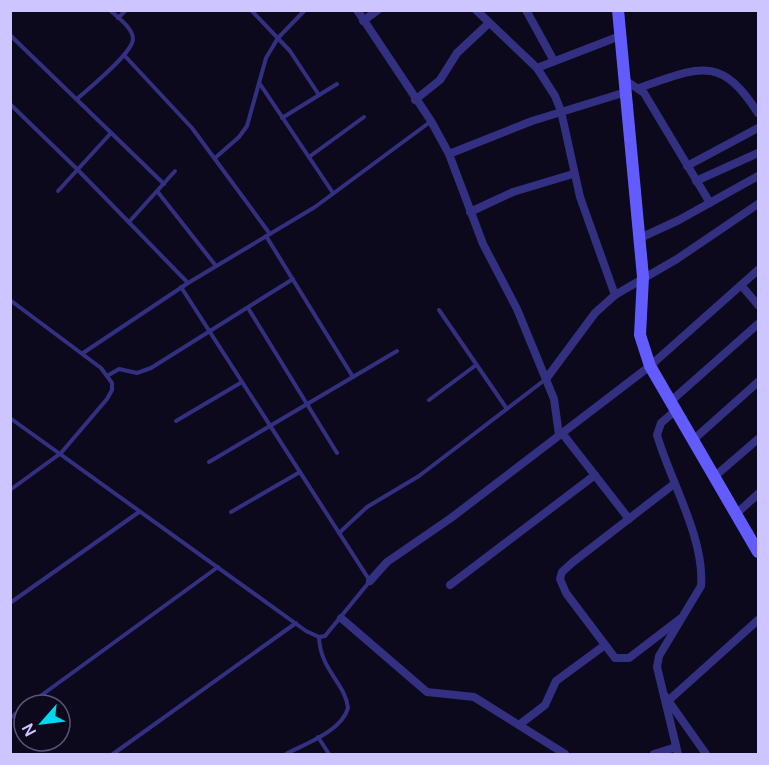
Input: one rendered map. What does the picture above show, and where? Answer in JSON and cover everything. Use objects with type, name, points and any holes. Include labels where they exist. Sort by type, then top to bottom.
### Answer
[{"type":"street","points":[[357,10],[431,122],[448,154],[483,244],[517,309],[546,379],[554,399],[561,434],[628,519]]},
{"type":"street","points":[[363,21],[378,10]]},
{"type":"street","points":[[476,10],[537,68],[561,111],[573,174],[615,295]]},
{"type":"street","points":[[526,10],[555,61]]},
{"type":"street","points":[[618,10],[643,278],[640,334],[650,366],[759,552]]},
{"type":"street","points":[[415,100],[440,80],[457,53],[489,23]]},
{"type":"street","points":[[537,68],[621,36]]},
{"type":"street","points":[[448,154],[625,86],[639,88],[707,68],[727,77],[738,86],[759,113]]},
{"type":"street","points":[[639,88],[710,203]]},
{"type":"street","points":[[687,166],[759,128]]},
{"type":"street","points":[[696,181],[759,153]]},
{"type":"street","points":[[470,212],[513,192],[573,174]]},
{"type":"street","points":[[639,238],[759,176]]},
{"type":"street","points":[[546,379],[596,314],[615,295],[677,259],[759,204]]},
{"type":"street","points":[[370,581],[387,562],[451,518],[650,366],[759,270]]},
{"type":"street","points":[[741,285],[759,305]]},
{"type":"street","points":[[654,754],[677,751],[658,677],[659,656],[687,613],[701,586],[702,575],[693,536],[657,435],[673,406],[759,324]]},
{"type":"street","points":[[693,440],[759,382]]},
{"type":"street","points":[[714,477],[759,439]]},
{"type":"street","points":[[450,585],[595,476]]},
{"type":"street","points":[[674,484],[573,562],[562,572],[560,579],[566,593],[615,658],[629,658],[687,613]]},
{"type":"street","points":[[736,514],[759,494]]},
{"type":"street","points":[[341,618],[427,692],[474,697],[565,754]]},
{"type":"street","points":[[669,700],[759,620]]},
{"type":"street","points":[[519,725],[545,705],[556,681],[604,645]]},
{"type":"street","points":[[662,692],[706,754]]},
{"type":"lane","points":[[77,99],[124,55],[133,41],[133,36],[110,10]]},
{"type":"lane","points":[[118,18],[126,10]]},
{"type":"lane","points":[[251,10],[299,64],[319,95]]},
{"type":"lane","points":[[215,158],[239,137],[247,126],[261,70],[278,38],[305,10]]},
{"type":"lane","points":[[10,35],[164,184]]},
{"type":"lane","points":[[124,55],[192,128],[215,158],[268,235],[292,279],[353,377]]},
{"type":"lane","points":[[259,84],[333,193]]},
{"type":"lane","points":[[282,118],[337,84]]},
{"type":"lane","points":[[10,104],[188,283]]},
{"type":"lane","points":[[309,157],[364,117]]},
{"type":"lane","points":[[83,354],[181,287],[333,193],[431,122]]},
{"type":"lane","points":[[58,191],[111,133]]},
{"type":"lane","points":[[129,222],[176,171]]},
{"type":"lane","points":[[158,191],[216,266]]},
{"type":"lane","points":[[108,376],[119,369],[143,371],[210,332],[292,279]]},
{"type":"lane","points":[[10,418],[296,623],[319,637],[325,636],[370,581],[181,287]]},
{"type":"lane","points":[[10,300],[83,354],[108,376],[112,383],[112,390],[74,441],[10,490]]},
{"type":"lane","points":[[248,308],[337,453]]},
{"type":"lane","points":[[439,310],[507,409]]},
{"type":"lane","points":[[209,462],[397,351]]},
{"type":"lane","points":[[429,400],[476,365]]},
{"type":"lane","points":[[339,533],[367,507],[419,476],[546,379]]},
{"type":"lane","points":[[176,422],[242,382]]},
{"type":"lane","points":[[231,512],[300,472]]},
{"type":"lane","points":[[10,603],[139,512]]},
{"type":"lane","points":[[45,693],[218,567]]},
{"type":"lane","points":[[113,754],[296,623]]},
{"type":"lane","points":[[286,754],[318,737],[342,719],[348,708],[345,696],[322,660],[319,637]]},
{"type":"lane","points":[[318,737],[329,754]]}]
